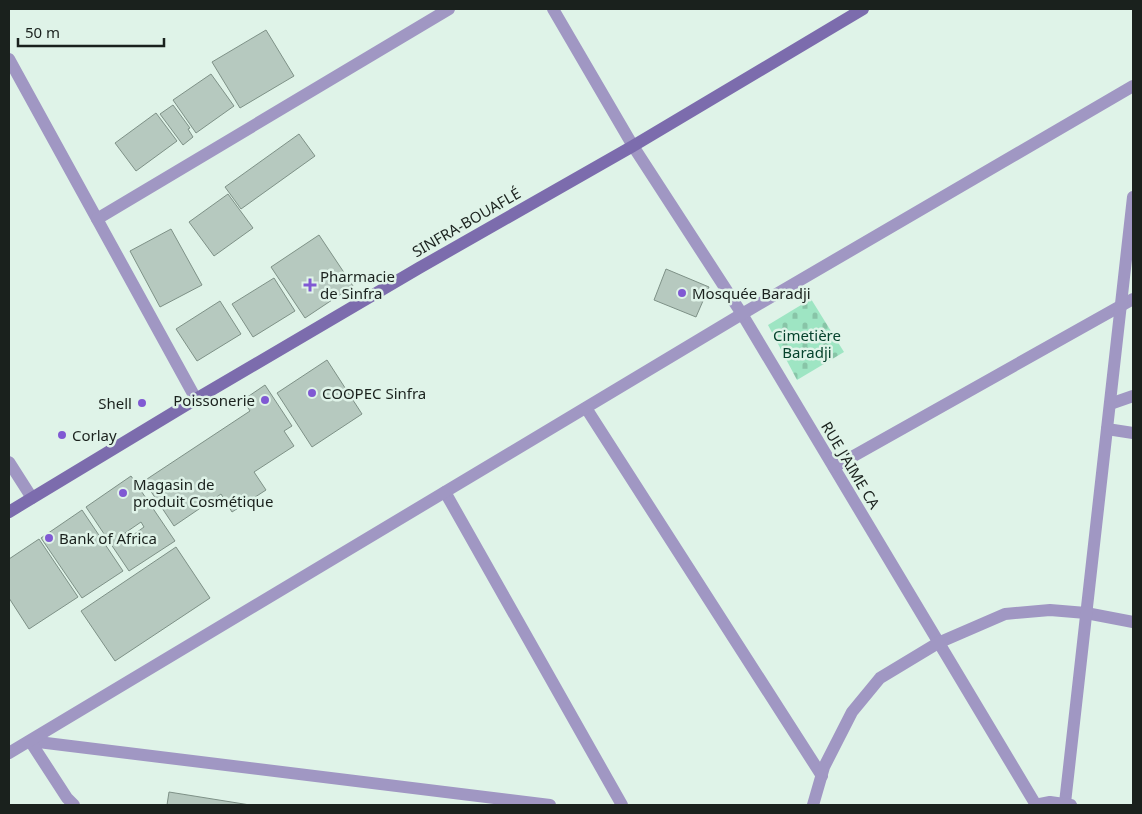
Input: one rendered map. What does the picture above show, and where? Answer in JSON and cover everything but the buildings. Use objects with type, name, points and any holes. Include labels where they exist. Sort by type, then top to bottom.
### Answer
[{"type":"main road","name":"SINFRA-BOUAFLÉ","points":[[9,512],[196,399],[419,268],[633,146],[863,9]]},
{"type":"street","points":[[97,219],[449,9]]},
{"type":"street","name":"RUE J'AIME CA","points":[[553,9],[633,146],[742,314],[1035,805]]},
{"type":"street","points":[[9,59],[196,399]]},
{"type":"street","points":[[9,87],[20,80]]},
{"type":"street","points":[[9,753],[742,314],[1133,86]]},
{"type":"street","points":[[1035,805],[1050,802],[1068,804],[1086,613],[1133,197]]},
{"type":"street","points":[[834,467],[1133,299]]},
{"type":"street","points":[[1110,404],[1133,396]]},
{"type":"street","points":[[586,408],[822,776]]},
{"type":"street","points":[[1107,430],[1133,433]]},
{"type":"street","points":[[9,462],[32,498]]},
{"type":"street","points":[[445,492],[622,805]]},
{"type":"street","points":[[813,805],[824,767],[852,712],[880,678],[938,643],[1005,614],[1050,610],[1086,613],[1133,622]]},
{"type":"street","points":[[30,741],[67,798],[74,805]]},
{"type":"street","points":[[30,741],[550,805]]},
{"type":"green space","name":"Cimetière Baradji","points":[[811,299],[844,352],[797,380],[768,325]]},
{"type":"place","name":"Pharmacie de Sinfra","points":[[310,285]]},
{"type":"place","name":"Mosquée Baradji","points":[[682,293]]},
{"type":"place","name":"COOPEC Sinfra","points":[[312,393]]},
{"type":"place","name":"Poissonerie","points":[[265,400]]},
{"type":"place","name":"Shell","points":[[142,403]]},
{"type":"place","name":"Corlay","points":[[62,435]]},
{"type":"place","name":"Magasin de produit Cosmétique","points":[[123,493]]},
{"type":"place","name":"Bank of Africa","points":[[49,538]]}]
